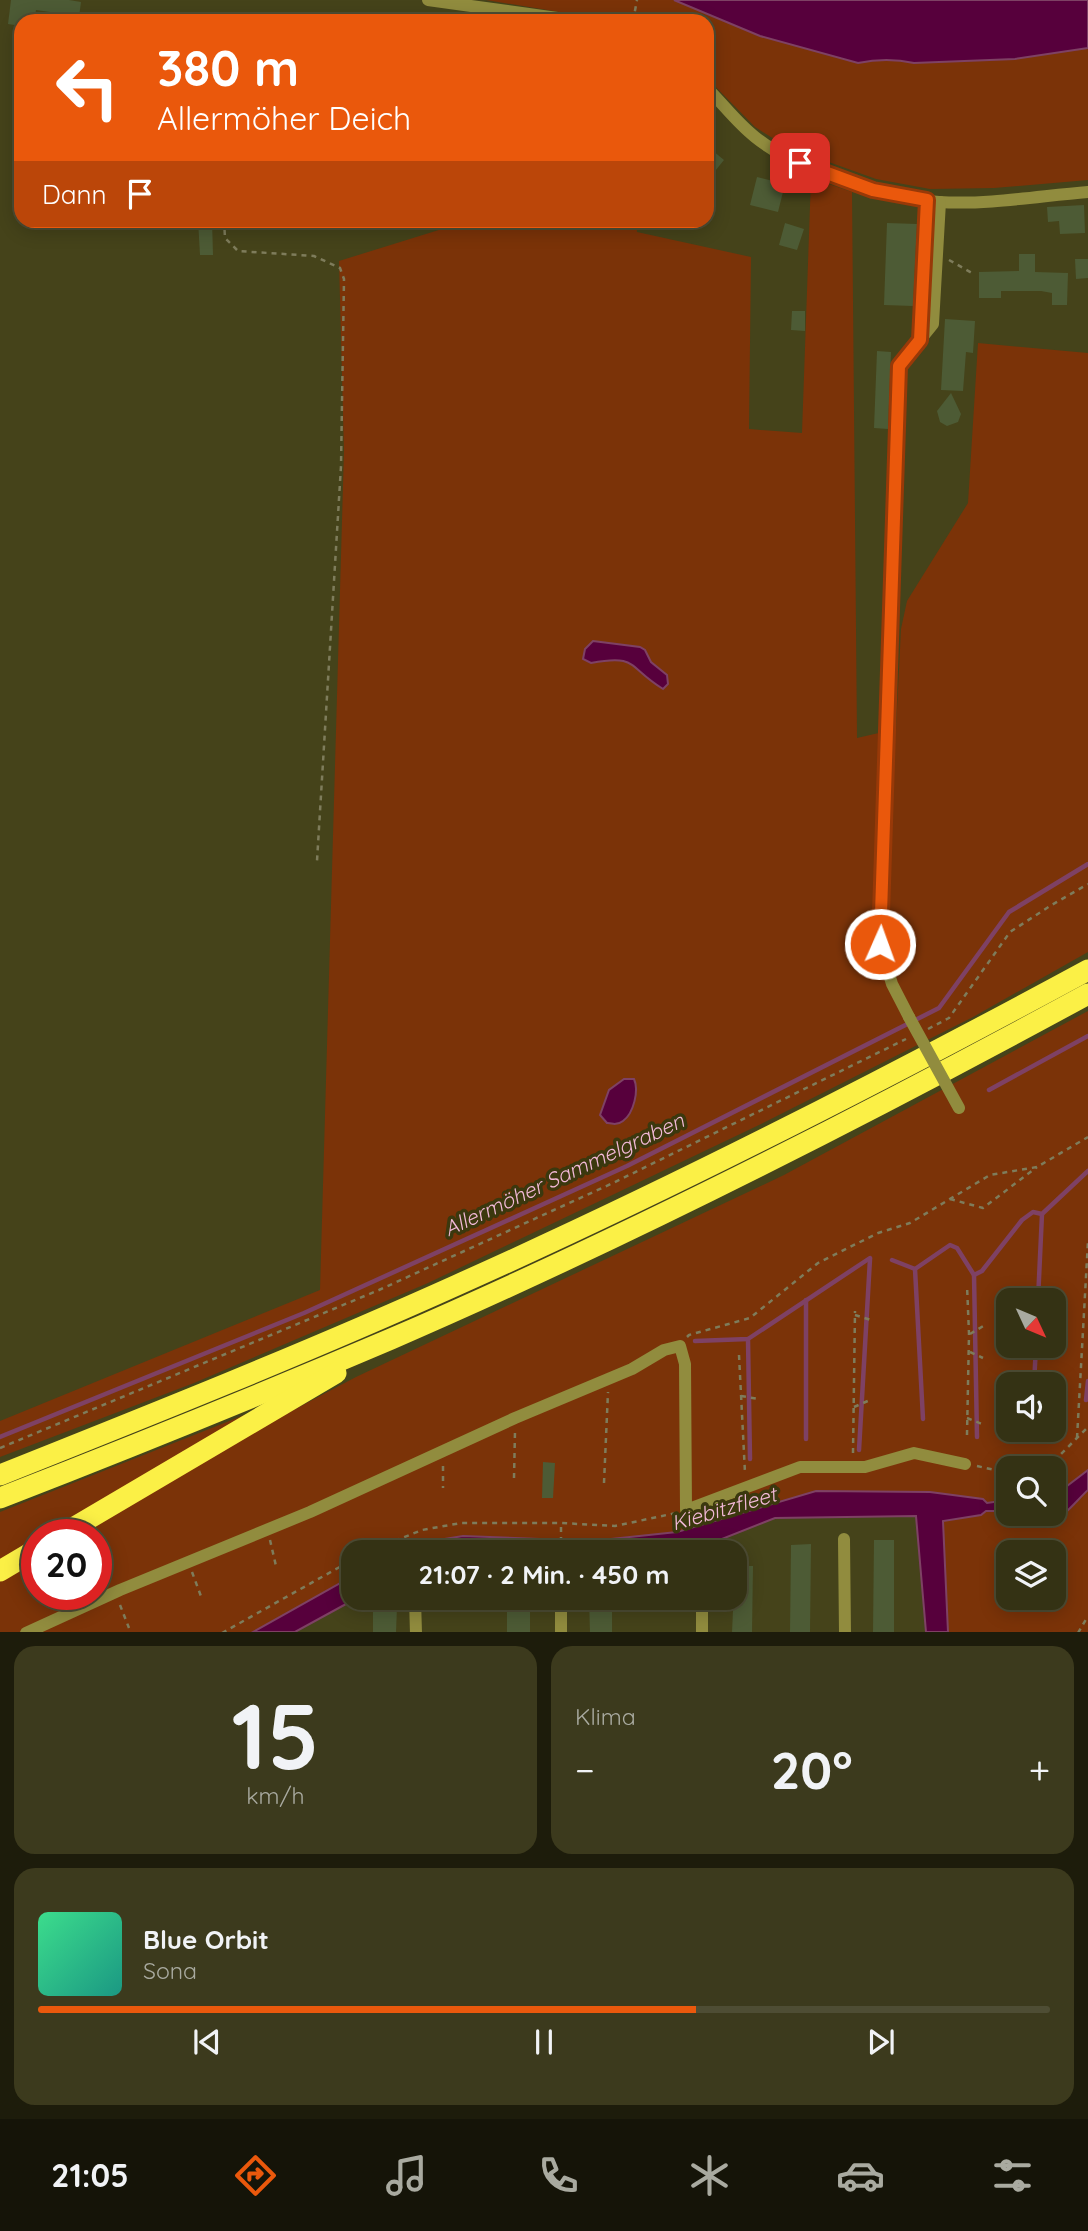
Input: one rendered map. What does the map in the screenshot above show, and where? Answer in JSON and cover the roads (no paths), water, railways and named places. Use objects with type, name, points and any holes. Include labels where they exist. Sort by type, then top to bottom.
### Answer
[{"type":"highway","points":[[0,1475],[297,1354],[471,1279],[824,1110],[1088,970]]},
{"type":"highway","points":[[0,1498],[126,1449],[392,1338],[583,1251],[822,1135],[1088,994]]},
{"type":"highway","points":[[88,1519],[244,1425],[307,1391],[392,1338]]},
{"type":"highway","points":[[0,1571],[21,1559]]},
{"type":"street","points":[[428,0],[500,14]]},
{"type":"street","points":[[714,95],[756,138],[783,155],[816,171],[873,190],[933,201],[991,200],[1088,192]]},
{"type":"street","points":[[933,201],[937,254],[933,324],[899,366],[880,944],[892,984],[959,1108]]},
{"type":"street","points":[[920,340],[933,201]]},
{"type":"street","points":[[28,1632],[632,1369],[664,1350],[680,1346],[685,1364],[686,1510],[800,1466],[865,1467],[914,1452],[965,1464]]},
{"type":"street","points":[[844,1539],[845,1632]]},
{"type":"street","points":[[415,1610],[416,1632]]},
{"type":"street","points":[[561,1610],[561,1632]]},
{"type":"street","points":[[702,1610],[702,1632]]},
{"type":"waterway","name":"Allermöher Sammelgraben","points":[[0,1437],[304,1313],[627,1166],[939,1008],[1009,912],[1088,864]]},
{"type":"waterway","points":[[989,1090],[1088,1036]]},
{"type":"waterway","points":[[892,1260],[915,1269],[950,1245],[957,1248],[974,1275],[982,1271],[1022,1220],[1033,1212],[1042,1214],[1088,1171]]},
{"type":"waterway","points":[[1039,1288],[1042,1214]]},
{"type":"waterway","points":[[695,1341],[748,1339],[870,1258]]},
{"type":"waterway","points":[[859,1450],[870,1259]]},
{"type":"waterway","points":[[915,1269],[923,1419]]},
{"type":"waterway","points":[[974,1275],[977,1437]]},
{"type":"waterway","points":[[806,1300],[806,1439]]},
{"type":"waterway","points":[[748,1339],[750,1459]]},
{"type":"waterway","points":[[1035,1358],[1035,1372]]},
{"type":"waterway","points":[[1086,1400],[1088,1381]]},
{"type":"water label","name":"Kiebitzfleet","points":[[724,1509]]}]
